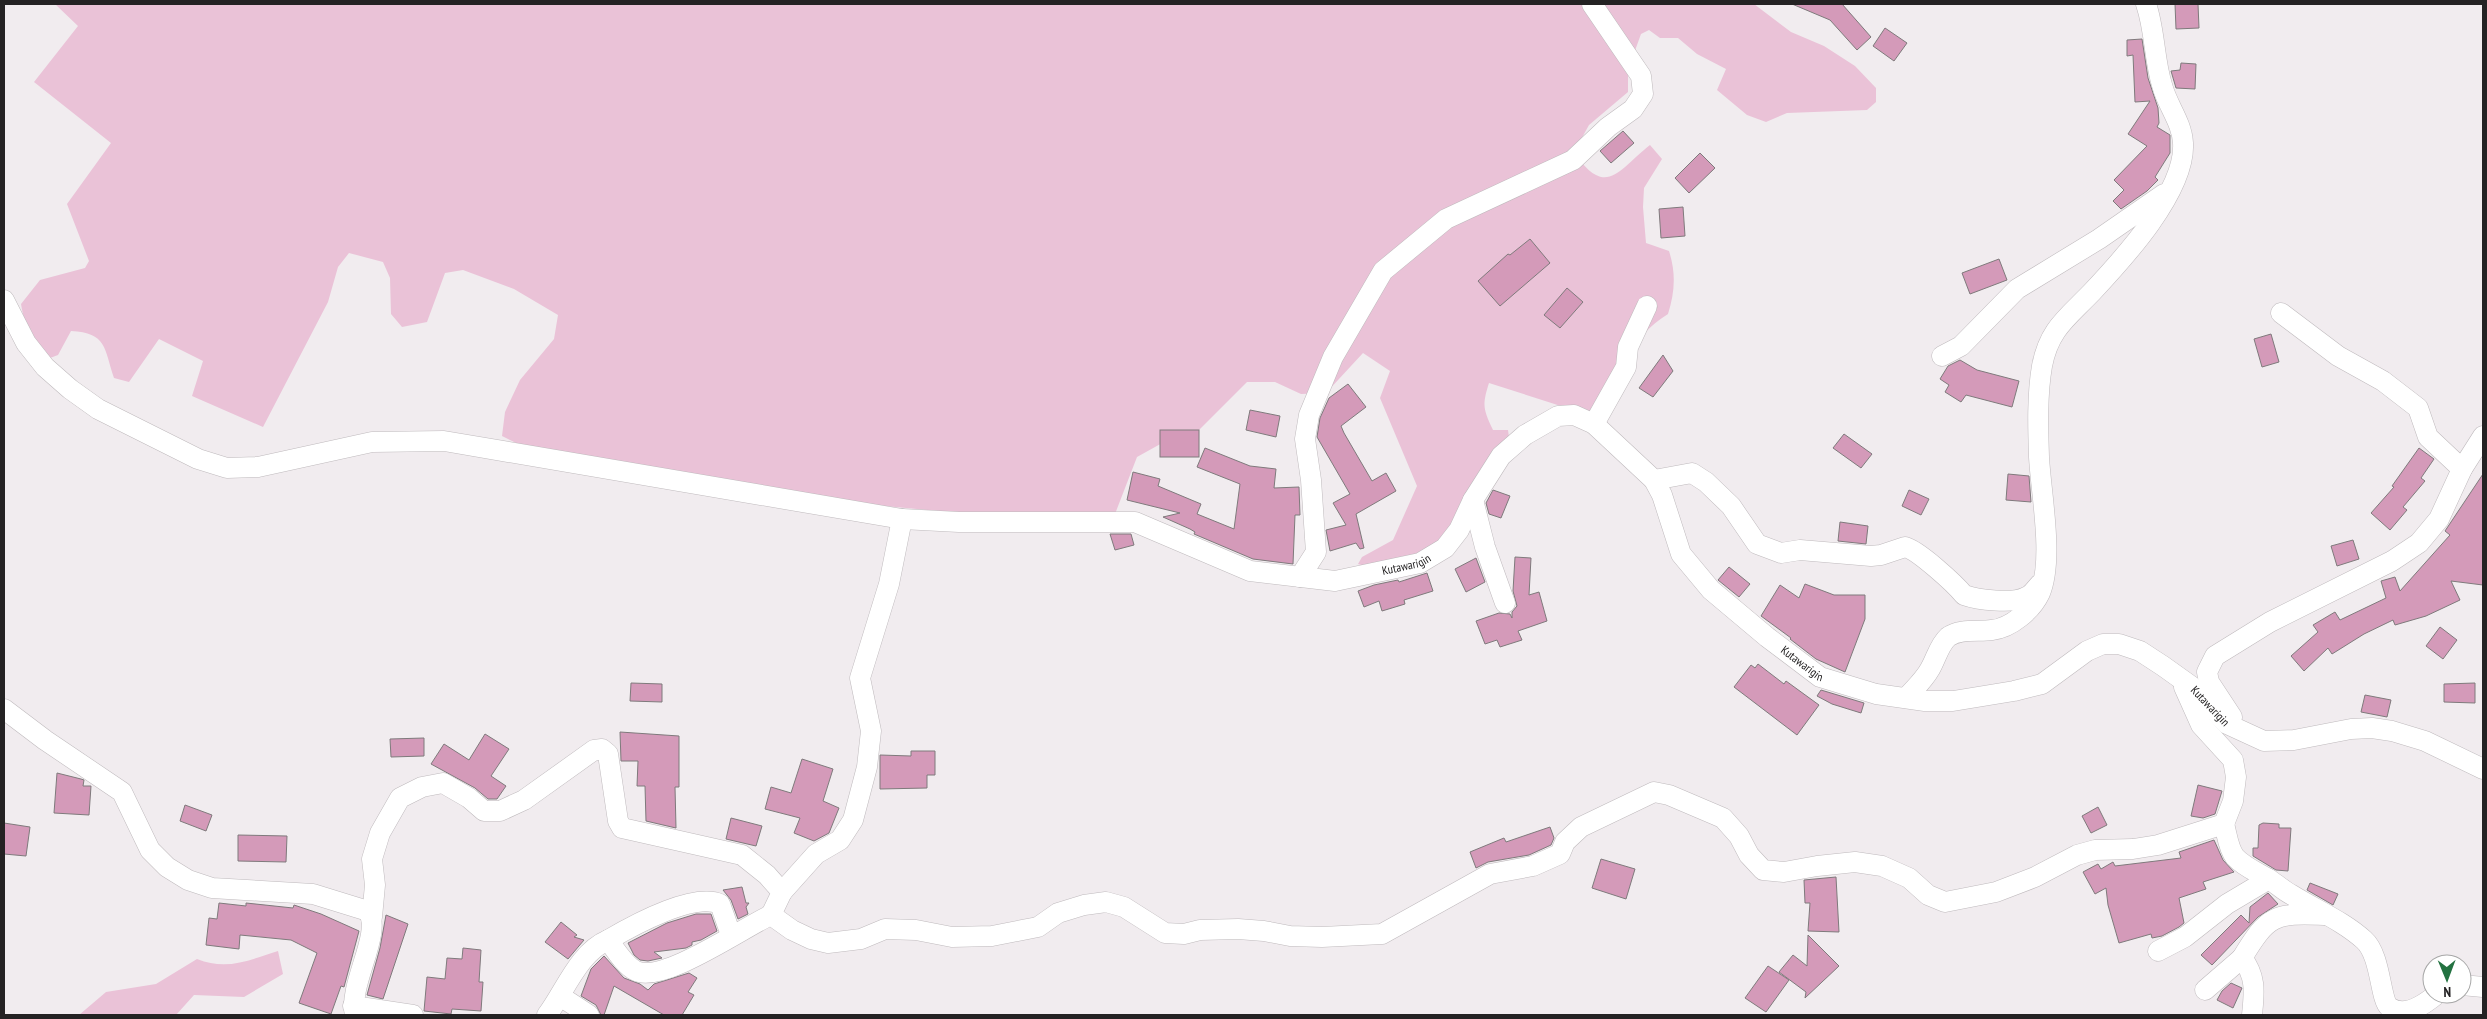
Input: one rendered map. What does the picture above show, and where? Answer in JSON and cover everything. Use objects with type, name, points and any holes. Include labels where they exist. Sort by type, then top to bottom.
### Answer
[{"type":"street","points":[[1300,577],[1316,552],[1311,480],[1305,439],[1309,415],[1333,357],[1383,271],[1446,219],[1573,160],[1608,127],[1633,109],[1643,94],[1641,76],[1592,4]]},
{"type":"street","points":[[1906,698],[1929,671],[1947,638],[1955,633],[1995,630],[2015,621],[2030,608],[2040,593],[2043,580],[2046,540],[2039,457],[2039,399],[2045,352],[2052,333],[2093,291],[2150,224],[2172,188],[2183,144],[2177,120],[2162,86],[2146,4]]},
{"type":"street","points":[[1942,356],[1961,346],[2017,289],[2099,239],[2172,188]]},
{"type":"street","name":"Kutawarigin","points":[[4,300],[31,349],[45,367],[70,389],[98,409],[189,455],[227,468],[258,467],[372,442],[444,441],[902,519],[960,522],[1134,522],[1250,572],[1335,581],[1420,563],[1445,548],[1460,530],[1472,500],[1501,456],[1525,435],[1558,416],[1574,415],[1594,424],[1654,480],[1662,496],[1681,554],[1711,590],[1767,637],[1820,677],[1876,694],[1925,701],[1953,701],[2014,691],[2042,684],[2087,651],[2103,644],[2119,644],[2140,651],[2180,678],[2227,724],[2264,741],[2294,740],[2352,729],[2372,728],[2392,731],[2425,741],[2483,769]]},
{"type":"street","points":[[1594,424],[1626,367],[1628,347],[1647,306]]},
{"type":"street","points":[[2281,313],[2338,356],[2383,381],[2418,408],[2430,440],[2462,468]]},
{"type":"street","points":[[2246,734],[2232,718],[2209,682],[2207,672],[2215,656],[2270,622],[2392,561],[2419,543],[2439,519],[2462,468],[2483,436]]},
{"type":"street","points":[[1654,480],[1692,473],[1706,482],[1731,506],[1757,544],[1781,553],[1800,550],[1871,556],[1905,547],[1926,560],[1956,585],[1964,595],[1981,599],[2014,601],[2025,598],[2043,580]]},
{"type":"street","points":[[1472,500],[1485,547],[1506,603]]},
{"type":"street","points":[[608,940],[632,969],[646,973],[681,964],[710,950],[731,936],[771,915],[782,892],[816,854],[840,840],[854,820],[866,767],[871,730],[860,678],[889,584],[902,519]]},
{"type":"street","points":[[2180,678],[2201,724],[2233,760],[2236,777],[2233,801],[2224,824],[2235,857],[2292,896],[2329,915],[2366,941],[2379,967],[2386,1002],[2390,1007],[2402,1011],[2411,1010],[2424,1004]]},
{"type":"street","points":[[4,709],[122,792],[130,804],[150,850],[167,867],[188,880],[212,888],[313,894],[368,911],[374,924],[354,1011],[413,1015]]},
{"type":"street","points":[[372,917],[375,885],[372,859],[380,833],[400,798],[422,787],[443,784],[469,798],[484,811],[500,811],[533,794],[594,750],[602,749],[608,754],[618,821],[622,828],[742,855],[767,875],[782,892]]},
{"type":"street","points":[[771,915],[804,936],[828,943],[861,939],[885,929],[916,930],[952,937],[992,936],[1038,927],[1058,913],[1084,905],[1106,902],[1124,907],[1165,933],[1184,934],[1200,930],[1238,929],[1306,937],[1382,934],[1490,874],[1533,866],[1560,854],[1565,842],[1581,827],[1654,792],[1669,794],[1723,818],[1739,836],[1749,855],[1763,870],[1784,872],[1855,862],[1882,866],[1909,878],[1928,895],[1945,902],[1996,892],[2035,877],[2077,854],[2095,850],[2134,849],[2158,845],[2224,824]]},
{"type":"street","points":[[2158,951],[2185,937],[2227,904],[2269,879]]},
{"type":"street","points":[[547,1015],[581,963],[600,943],[640,921],[674,908],[704,901],[713,901],[720,904],[731,936]]},
{"type":"street","points":[[2205,990],[2242,958],[2266,923],[2280,916],[2329,915]]},
{"type":"street","points":[[2242,958],[2252,975],[2255,987],[2252,1015]]},
{"type":"street","points":[[560,996],[589,1015]]},
{"type":"shaded area","points":[[55,4],[1754,4],[1791,32],[1824,46],[1855,66],[1876,88],[1876,102],[1867,110],[1787,113],[1766,122],[1747,115],[1717,90],[1726,69],[1697,54],[1678,38],[1660,38],[1649,30],[1641,34],[1628,70],[1628,92],[1589,125],[1574,152],[1595,175],[1604,177],[1612,176],[1621,170],[1650,145],[1662,159],[1644,188],[1643,207],[1646,243],[1669,251],[1673,267],[1674,282],[1668,314],[1655,323],[1633,346],[1592,416],[1489,383],[1485,397],[1487,417],[1493,430],[1508,430],[1509,437],[1442,541],[1411,556],[1368,567],[1358,564],[1362,557],[1393,540],[1417,486],[1380,398],[1390,371],[1363,353],[1326,393],[1301,394],[1275,382],[1247,382],[1199,430],[1173,437],[1137,457],[1115,514],[949,512],[874,505],[528,449],[502,436],[505,412],[520,380],[554,339],[558,315],[514,289],[463,270],[445,273],[427,322],[402,327],[391,314],[390,278],[383,262],[349,253],[338,267],[328,302],[263,427],[192,396],[203,361],[159,339],[129,382],[114,378],[102,344],[98,339],[83,332],[71,331],[58,355],[50,358],[38,349],[30,335],[21,304],[40,280],[85,268],[89,261],[67,204],[111,143],[34,82],[78,26]]},
{"type":"shaded area","points":[[278,951],[283,974],[244,997],[194,995],[176,1015],[79,1015],[106,992],[156,984],[197,959],[218,964],[228,964],[248,961]]},
{"type":"building","points":[[1792,4],[1842,4],[1871,37],[1857,50],[1830,20]]},
{"type":"building","points":[[2175,4],[2198,4],[2199,28],[2176,29]]},
{"type":"building","points":[[1885,28],[1907,43],[1894,61],[1873,46]]},
{"type":"building","points":[[2142,39],[2148,78],[2158,108],[2159,123],[2157,127],[2170,135],[2170,153],[2155,177],[2158,180],[2147,191],[2121,209],[2113,201],[2124,190],[2114,180],[2147,146],[2128,134],[2150,101],[2135,102],[2133,55],[2127,56],[2127,40]]},
{"type":"building","points":[[2181,63],[2196,64],[2195,89],[2176,88],[2171,71],[2180,70]]},
{"type":"building","points":[[1623,131],[1634,143],[1611,163],[1600,151]]},
{"type":"building","points":[[1700,153],[1715,168],[1689,193],[1675,178]]},
{"type":"building","points":[[1683,207],[1685,236],[1661,238],[1659,209]]},
{"type":"building","points":[[1530,239],[1550,263],[1500,306],[1478,281],[1508,254],[1510,255]]},
{"type":"building","points":[[1999,259],[2007,280],[1970,294],[1962,273]]},
{"type":"building","points":[[1567,288],[1583,302],[1560,328],[1544,315]]},
{"type":"building","points":[[2271,334],[2279,362],[2262,367],[2254,339]]},
{"type":"building","points":[[1663,355],[1673,371],[1653,397],[1639,388]]},
{"type":"building","points":[[1960,360],[1977,370],[2019,381],[2012,407],[1966,395],[1961,402],[1945,392],[1949,385],[1940,379],[1948,366]]},
{"type":"building","points":[[1348,384],[1366,407],[1341,426],[1344,433],[1372,481],[1386,473],[1396,491],[1356,514],[1364,548],[1360,549],[1356,543],[1330,551],[1326,530],[1346,525],[1333,503],[1350,494],[1317,437],[1320,418],[1329,398]]},
{"type":"building","points":[[1250,410],[1280,416],[1276,437],[1246,430]]},
{"type":"building","points":[[1160,430],[1199,430],[1199,457],[1160,457]]},
{"type":"building","points":[[1844,434],[1872,454],[1861,468],[1833,448]]},
{"type":"building","points":[[1205,448],[1250,466],[1276,469],[1274,488],[1299,487],[1300,515],[1295,515],[1293,564],[1253,559],[1194,534],[1195,532],[1190,529],[1163,517],[1180,513],[1127,500],[1133,472],[1160,479],[1158,486],[1201,504],[1197,514],[1234,529],[1240,484],[1197,467]]},
{"type":"building","points":[[2419,448],[2434,459],[2421,478],[2425,481],[2403,507],[2407,510],[2390,530],[2371,513],[2394,487],[2392,486]]},
{"type":"building","points":[[2008,474],[2029,476],[2031,502],[2006,500]]},
{"type":"building","points":[[2483,474],[2483,585],[2451,581],[2460,600],[2426,616],[2395,625],[2393,620],[2364,634],[2332,654],[2328,648],[2304,671],[2291,656],[2318,632],[2313,625],[2335,612],[2340,620],[2386,598],[2381,581],[2395,577],[2400,591],[2450,535],[2445,531]]},
{"type":"building","points":[[1493,490],[1510,496],[1501,518],[1489,514],[1486,503]]},
{"type":"building","points":[[1909,490],[1929,499],[1921,515],[1902,506]]},
{"type":"building","points":[[1840,522],[1868,526],[1866,544],[1838,541]]},
{"type":"building","points":[[1110,534],[1131,534],[1134,545],[1115,550]]},
{"type":"building","points":[[2353,540],[2359,559],[2337,566],[2331,546]]},
{"type":"building","points":[[1515,557],[1531,558],[1529,595],[1539,592],[1547,621],[1518,631],[1522,640],[1500,647],[1497,640],[1485,644],[1476,621],[1499,613],[1510,614],[1512,618],[1512,612],[1517,606],[1513,591]]},
{"type":"building","points":[[1476,558],[1485,582],[1466,592],[1455,569]]},
{"type":"building","points":[[1729,567],[1750,584],[1739,597],[1718,580]]},
{"type":"building","points":[[1427,573],[1433,591],[1404,600],[1405,604],[1382,611],[1379,601],[1364,607],[1358,591],[1374,585],[1398,580],[1399,582]]},
{"type":"building","points":[[1805,584],[1834,595],[1865,595],[1865,619],[1845,672],[1816,659],[1761,616],[1780,585],[1799,598]]},
{"type":"building","points":[[2440,627],[2457,640],[2443,659],[2426,646]]},
{"type":"building","points":[[1758,664],[1784,684],[1786,681],[1819,705],[1797,735],[1734,687],[1751,665],[1755,668]]},
{"type":"building","points":[[631,683],[662,684],[662,702],[630,701]]},
{"type":"building","points":[[2475,683],[2475,703],[2444,702],[2444,684]]},
{"type":"building","points":[[1821,690],[1864,703],[1861,713],[1832,704],[1817,696]]},
{"type":"building","points":[[2365,695],[2391,700],[2387,717],[2361,712]]},
{"type":"building","points":[[620,732],[679,736],[679,787],[675,787],[676,828],[646,821],[645,786],[637,786],[638,761],[621,761]]},
{"type":"building","points":[[485,734],[509,749],[491,776],[506,786],[497,799],[488,799],[475,788],[431,764],[444,744],[469,760]]},
{"type":"building","points":[[424,738],[424,756],[391,757],[390,739]]},
{"type":"building","points":[[911,751],[935,751],[935,775],[927,775],[927,788],[880,789],[880,755],[911,756]]},
{"type":"building","points":[[802,759],[833,769],[823,801],[839,808],[829,833],[814,841],[794,833],[800,818],[765,809],[771,787],[791,793]]},
{"type":"building","points":[[57,773],[84,780],[83,786],[91,786],[89,815],[54,813]]},
{"type":"building","points":[[2198,785],[2222,791],[2215,814],[2203,818],[2191,816]]},
{"type":"building","points":[[185,805],[212,815],[206,831],[180,821]]},
{"type":"building","points":[[2098,807],[2107,825],[2091,833],[2082,816]]},
{"type":"building","points":[[731,818],[762,826],[756,846],[726,839]]},
{"type":"building","points":[[4,823],[30,827],[26,856],[4,854]]},
{"type":"building","points":[[2263,823],[2279,824],[2279,828],[2291,828],[2288,871],[2276,870],[2253,856],[2253,848],[2258,848],[2259,825]]},
{"type":"building","points":[[1550,827],[1554,838],[1551,845],[1529,855],[1488,862],[1476,868],[1470,852],[1504,838],[1506,842]]},
{"type":"building","points":[[238,835],[287,836],[286,862],[238,861]]},
{"type":"building","points":[[2214,840],[2223,860],[2234,872],[2203,882],[2206,889],[2179,898],[2184,923],[2179,927],[2162,936],[2152,938],[2151,934],[2119,943],[2108,905],[2106,888],[2095,894],[2083,872],[2098,864],[2101,869],[2113,862],[2115,866],[2181,858],[2179,852]]},
{"type":"building","points":[[1601,859],[1635,869],[1626,899],[1592,888]]},
{"type":"building","points":[[1836,877],[1839,932],[1808,931],[1810,903],[1805,903],[1804,880]]},
{"type":"building","points":[[2310,883],[2338,894],[2333,905],[2307,890]]},
{"type":"building","points":[[742,887],[746,903],[749,903],[746,907],[748,914],[738,919],[731,900],[723,890]]},
{"type":"building","points":[[2268,893],[2278,904],[2258,917],[2212,965],[2201,955],[2241,915],[2249,923],[2250,907]]},
{"type":"building","points":[[219,903],[246,906],[246,903],[293,908],[294,905],[321,914],[359,931],[344,987],[341,986],[331,1014],[299,1003],[317,953],[291,940],[240,935],[239,949],[206,945],[209,918],[217,919]]},
{"type":"building","points":[[696,914],[711,914],[717,931],[701,940],[692,942],[692,945],[686,948],[654,952],[662,958],[648,961],[640,960],[634,955],[628,943],[667,923]]},
{"type":"building","points":[[386,915],[408,924],[383,999],[367,995],[380,948]]},
{"type":"building","points":[[561,922],[577,935],[574,937],[584,940],[568,959],[545,942]]},
{"type":"building","points":[[1808,935],[1839,966],[1805,998],[1806,992],[1779,972],[1793,955],[1807,966]]},
{"type":"building","points":[[463,948],[481,950],[479,982],[483,982],[481,1011],[452,1009],[451,1014],[424,1011],[427,977],[445,979],[447,958],[462,959]]},
{"type":"building","points":[[604,956],[624,978],[640,984],[648,990],[654,984],[689,973],[697,978],[688,992],[694,995],[682,1015],[664,1015],[614,986],[604,1015],[601,1015],[596,1005],[581,996],[591,969]]},
{"type":"building","points":[[1768,966],[1789,980],[1766,1012],[1745,998]]},
{"type":"building","points":[[2231,983],[2242,988],[2233,1008],[2217,1000],[2222,991]]}]
